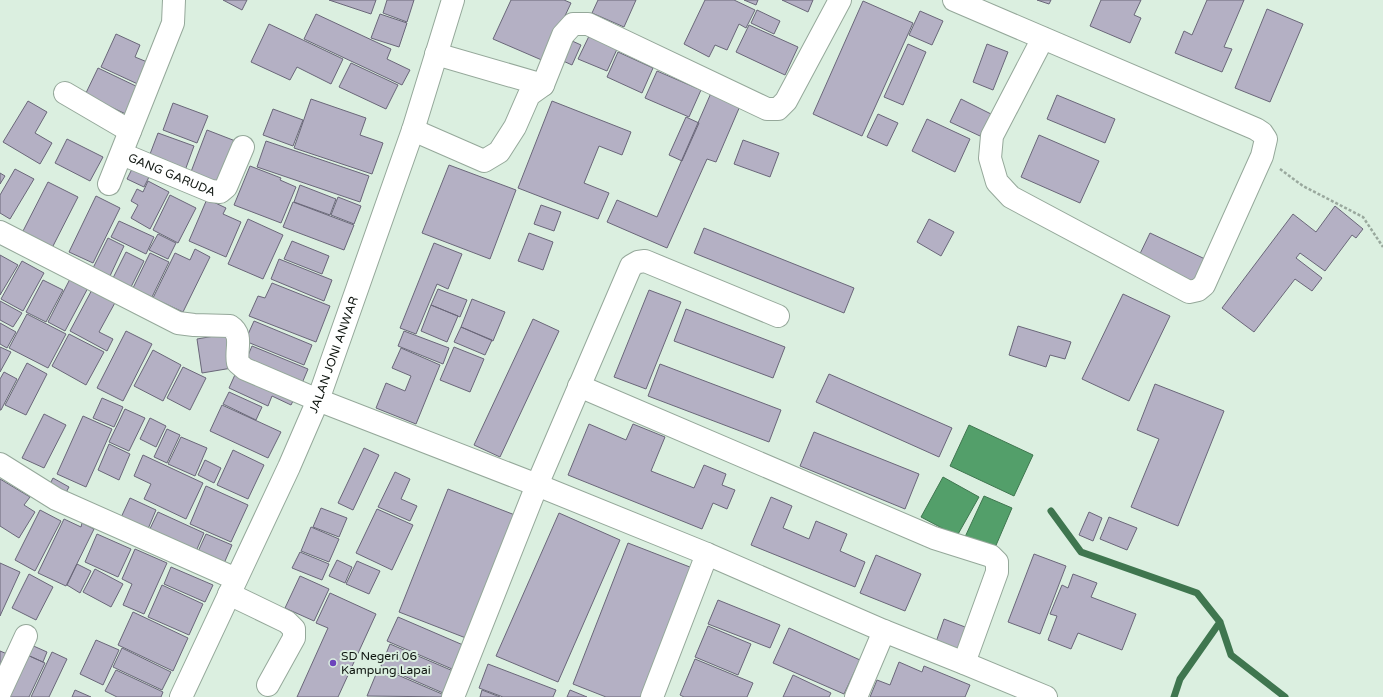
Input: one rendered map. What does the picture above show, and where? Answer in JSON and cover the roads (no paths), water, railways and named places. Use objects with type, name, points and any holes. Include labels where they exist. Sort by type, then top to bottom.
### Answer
[{"type":"street","points":[[109,184],[173,23],[174,0]]},
{"type":"street","name":"JALAN JONI ANWAR","points":[[181,697],[289,467],[318,400],[413,130],[453,0]]},
{"type":"street","points":[[413,130],[484,161],[499,152],[515,127],[529,95],[543,85],[563,35],[573,24],[588,24],[767,109],[778,108],[786,101],[840,0]]},
{"type":"street","points":[[954,0],[1043,38],[1256,129],[1262,133],[1266,139],[1262,156],[1204,285],[1198,290],[1189,292],[1018,201],[1011,197],[997,182],[990,158],[992,136],[1043,38]]},
{"type":"street","points":[[436,54],[543,85]]},
{"type":"street","points":[[65,93],[130,131]]},
{"type":"street","name":"GANG GARUDA","points":[[122,154],[211,191],[220,192],[226,187],[243,147]]},
{"type":"street","points":[[0,232],[178,323],[230,326],[238,338],[237,360],[241,367],[318,400],[537,485],[707,554],[884,631],[964,662],[1046,697]]},
{"type":"street","points":[[453,697],[537,485],[631,266],[638,262],[645,261],[778,316]]},
{"type":"street","points":[[579,386],[934,538],[991,556],[997,562],[997,572],[964,662]]},
{"type":"street","points":[[0,464],[56,499],[233,586],[287,622],[294,629],[294,638],[268,685]]},
{"type":"street","points":[[652,697],[707,554]]},
{"type":"street","points":[[856,697],[884,631]]},
{"type":"street","points":[[0,692],[26,636]]},
{"type":"waterway","points":[[1051,511],[1081,552],[1197,593],[1220,622],[1231,655],[1285,697]]},
{"type":"waterway","points":[[1174,697],[1180,679],[1220,622]]},
{"type":"place","name":"SD Negeri 06 Kampung Lapai","points":[[333,663]]}]
